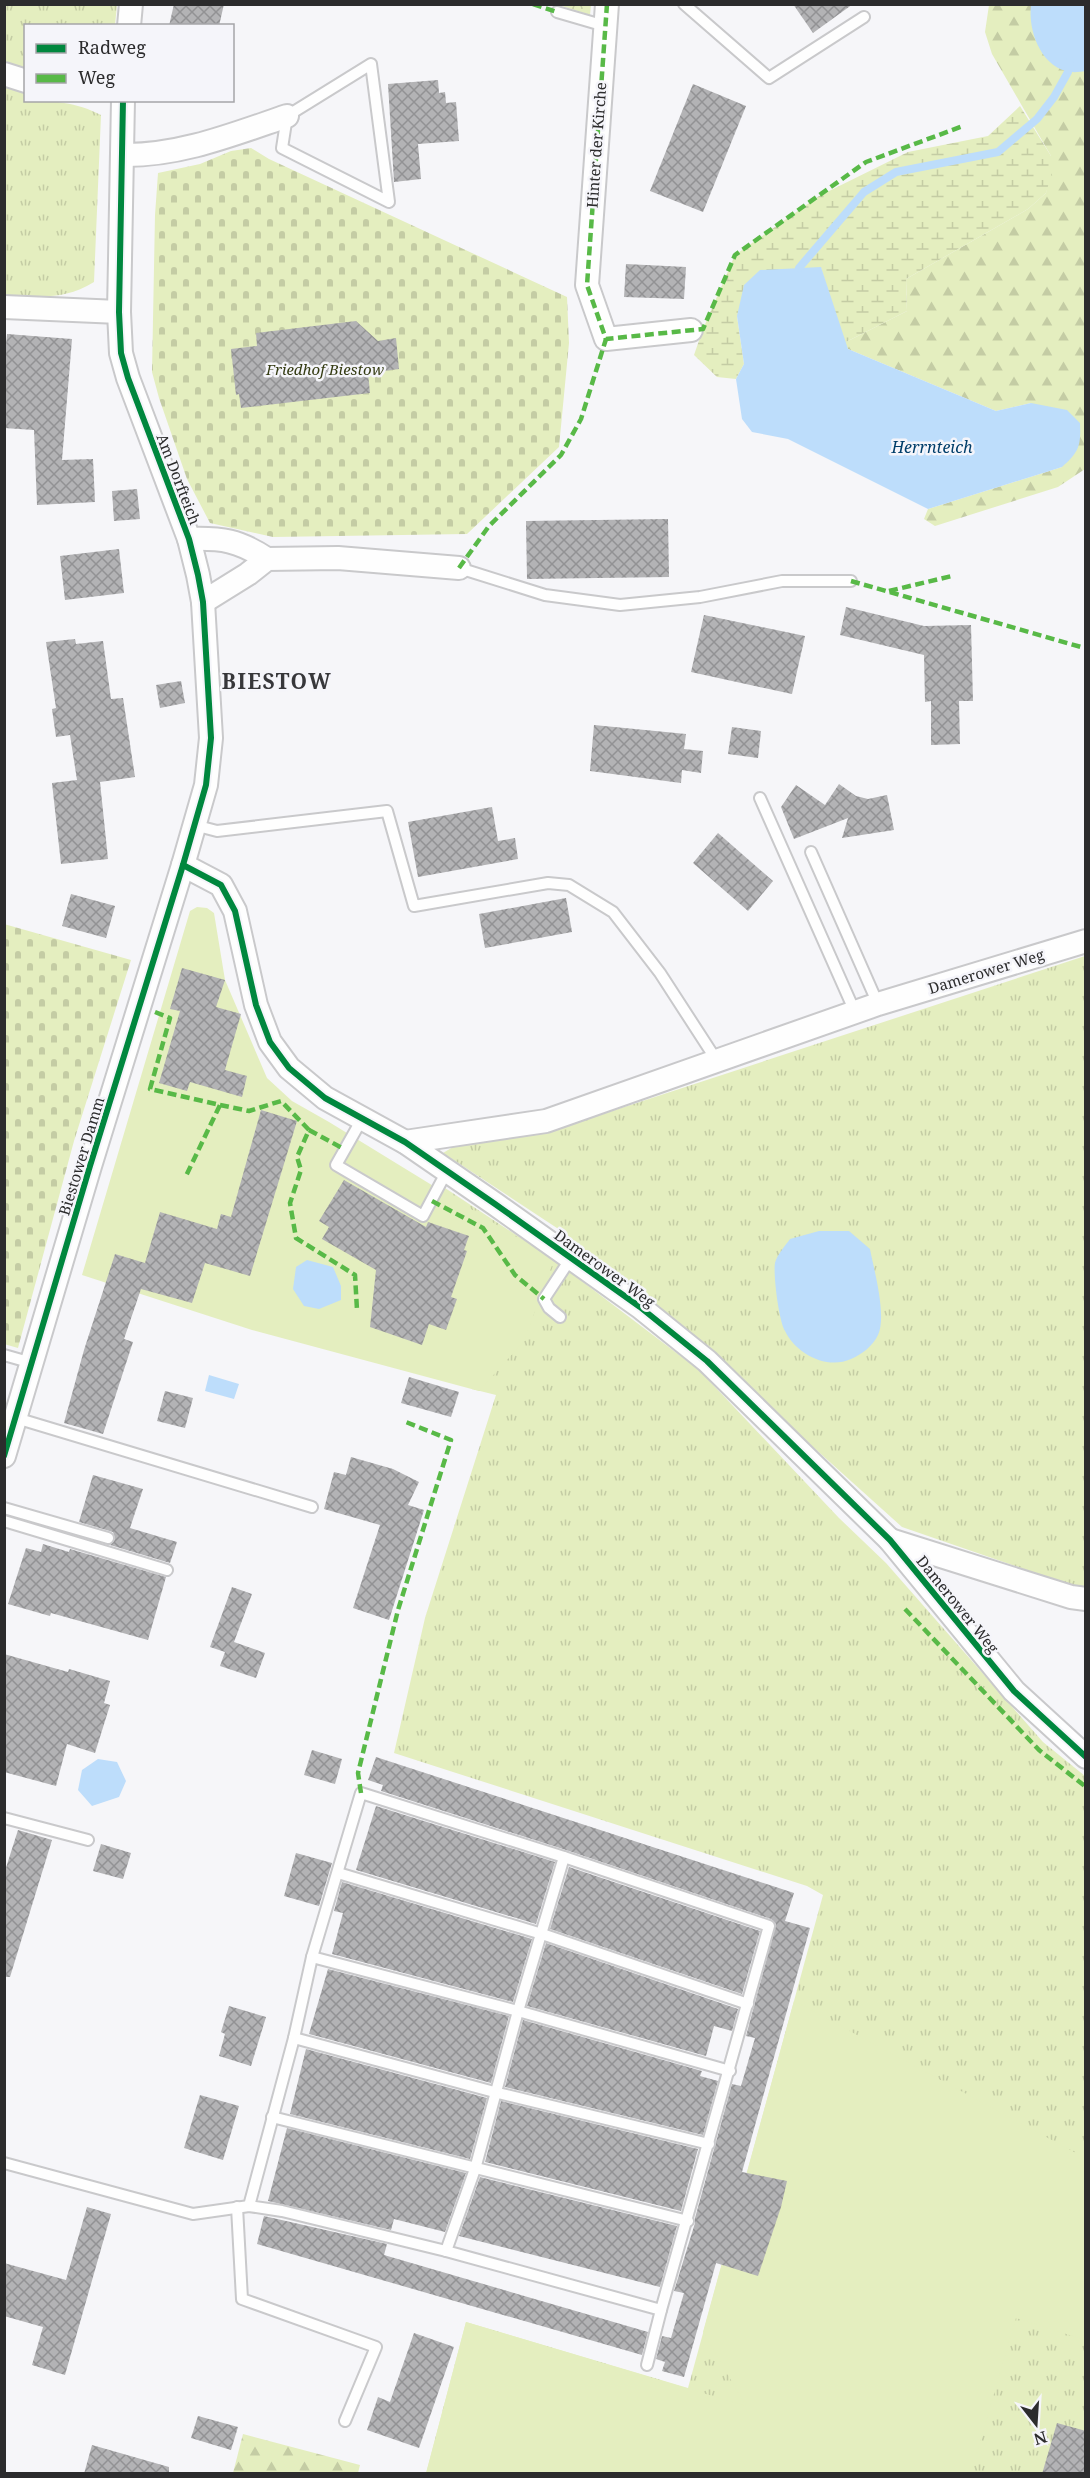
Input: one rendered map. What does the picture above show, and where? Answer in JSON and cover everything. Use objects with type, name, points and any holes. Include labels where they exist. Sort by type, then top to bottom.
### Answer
[{"type":"street","points":[[129,24],[131,4]]},
{"type":"street","name":"Hinter der Kirche","points":[[606,15],[587,285],[606,339],[691,330]]},
{"type":"street","points":[[4,74],[24,80]]},
{"type":"street","name":"Am Dorfteich","points":[[117,102],[122,155],[118,312],[122,353],[128,378],[189,539],[203,602],[211,738],[206,785],[183,865]]},
{"type":"street","points":[[122,155],[194,147],[287,116]]},
{"type":"street","points":[[4,307],[118,312]]},
{"type":"street","name":"Am Dorfteich","points":[[189,539],[219,538],[246,546],[267,559],[338,558],[459,568]]},
{"type":"street","points":[[203,602],[248,574],[267,559]]},
{"type":"street","name":"Damerower Weg","points":[[183,865],[221,885],[236,911],[256,1005],[270,1042],[289,1068],[325,1098],[405,1142],[447,1171],[640,1307],[707,1361],[890,1540],[1014,1691],[1086,1756]]},
{"type":"street","name":"Biestower Damm","points":[[4,1456],[183,865]]},
{"type":"street","name":"Damerower Weg","points":[[405,1142],[546,1121],[878,1004],[1086,941]]},
{"type":"street","points":[[890,1540],[1071,1597],[1086,1599]]},
{"type":"lane","points":[[684,4],[769,78],[864,17]]},
{"type":"lane","points":[[557,12],[606,15]]},
{"type":"lane","points":[[371,64],[389,202],[282,148],[287,116],[371,64]]},
{"type":"lane","points":[[459,568],[545,595],[620,605],[700,597],[782,581],[850,581]]},
{"type":"lane","points":[[760,798],[855,1012]]},
{"type":"lane","points":[[194,825],[217,831],[387,811],[414,906],[548,883],[570,885],[583,891],[613,912],[660,973],[717,1061]]},
{"type":"lane","points":[[811,852],[878,1004]]},
{"type":"lane","points":[[362,1119],[336,1165],[423,1216],[447,1171]]},
{"type":"lane","points":[[560,1317],[549,1308],[544,1299],[571,1258]]},
{"type":"lane","points":[[4,1355],[32,1363]]},
{"type":"lane","points":[[16,1418],[312,1507]]},
{"type":"lane","points":[[4,1508],[108,1538]]},
{"type":"lane","points":[[4,1521],[167,1570]]},
{"type":"lane","points":[[345,2421],[376,2347],[242,2299],[243,2206],[272,2117],[294,2038],[312,1957],[361,1793],[564,1857],[769,1926],[647,2365]]},
{"type":"lane","points":[[4,1818],[88,1840]]},
{"type":"lane","points":[[446,2251],[475,2169],[498,2093],[518,2011],[564,1857]]},
{"type":"lane","points":[[338,1874],[542,1934],[748,2004]]},
{"type":"lane","points":[[312,1957],[518,2011],[730,2071]]},
{"type":"lane","points":[[294,2038],[498,2093],[708,2144]]},
{"type":"lane","points":[[272,2117],[688,2221]]},
{"type":"lane","points":[[4,2163],[193,2214],[243,2206],[282,2211],[446,2251],[661,2310]]},
{"type":"green space","points":[[5,5],[117,5],[115,24],[24,24],[24,70],[5,62]]},
{"type":"green space","points":[[591,5],[590,15],[562,6]]},
{"type":"green space","points":[[989,5],[1085,5],[1085,469],[1058,487],[935,526],[924,519],[928,509],[1062,467],[1031,403],[996,411],[848,349],[844,343],[907,311],[906,279],[1028,209],[1046,193],[1051,156],[992,54],[985,32]]},
{"type":"green space","points":[[4,84],[24,91],[24,102],[55,102],[73,105],[101,115],[94,282],[61,295],[5,295]]},
{"type":"green space","points":[[1020,106],[1051,156],[1051,176],[1046,193],[1028,209],[906,279],[907,311],[844,343],[821,268],[737,316],[744,364],[736,379],[717,377],[694,355],[735,255],[819,196],[908,152],[988,136]]},
{"type":"green space","name":"Friedhof Biestow","points":[[251,148],[269,159],[567,297],[569,343],[559,447],[467,534],[273,537],[210,523],[187,479],[152,372],[158,173],[200,164],[231,151]]},
{"type":"green space","points":[[197,907],[207,908],[214,913],[225,980],[267,1078],[292,1101],[554,1260],[524,1341],[479,1391],[252,1330],[82,1275],[190,911]]},
{"type":"green space","points":[[4,924],[131,960],[74,1141],[18,1348],[4,1344]]},
{"type":"green space","points":[[1085,956],[1085,1588],[1076,1587],[902,1527],[713,1357],[566,1234],[443,1153],[453,1147],[554,1130]]},
{"type":"green space","points":[[445,1188],[554,1260],[699,1370],[839,1518],[886,1563],[1043,1742],[1085,1776],[1085,2473],[426,2473],[466,2322],[688,2388],[823,1895],[807,1886],[394,1753],[425,1618],[496,1395],[472,1389],[473,1381],[429,1220]]},
{"type":"green space","points":[[794,2001],[1085,2158],[1085,2340],[1016,2318],[971,2473],[426,2474],[466,2322],[746,2406],[703,2332]]},
{"type":"green space","points":[[243,2434],[360,2465],[358,2473],[233,2473]]},
{"type":"water","points":[[1031,5],[1085,5],[1085,71],[1066,71],[1057,67],[1043,54],[1034,35]]},
{"type":"water","name":"Herrnteich","points":[[821,267],[848,349],[996,411],[1031,403],[1067,410],[1080,423],[1078,448],[1072,457],[1062,467],[928,509],[788,439],[752,432],[742,419],[736,379],[744,364],[737,316],[744,285],[760,270]]},
{"type":"water","points":[[819,1231],[849,1231],[870,1249],[879,1293],[881,1316],[878,1335],[863,1353],[842,1362],[813,1358],[797,1347],[785,1331],[779,1308],[775,1269],[777,1257],[790,1239]]},
{"type":"water","points":[[307,1260],[333,1267],[341,1286],[341,1300],[319,1309],[304,1306],[293,1289],[296,1267]]},
{"type":"water","points":[[209,1375],[239,1384],[234,1399],[205,1391]]},
{"type":"water","points":[[98,1759],[117,1762],[126,1781],[119,1797],[92,1806],[78,1790],[82,1770]]},
{"type":"building","points":[[174,4],[224,4],[219,24],[169,24]]},
{"type":"building","points":[[793,4],[853,4],[813,33]]},
{"type":"building","points":[[438,80],[439,93],[445,92],[446,103],[456,102],[459,141],[418,144],[421,179],[394,182],[388,84]]},
{"type":"building","points":[[693,84],[746,106],[703,212],[650,191]]},
{"type":"building","points":[[626,264],[686,267],[684,299],[624,297]]},
{"type":"building","points":[[356,321],[378,341],[396,338],[399,369],[368,373],[370,393],[241,408],[239,394],[236,395],[231,349],[257,346],[256,333]]},
{"type":"building","points":[[7,334],[72,339],[62,460],[93,459],[95,502],[37,505],[34,430],[4,428],[4,364]]},
{"type":"building","points":[[137,489],[140,519],[114,521],[112,491]]},
{"type":"building","points":[[668,519],[669,577],[527,579],[526,521]]},
{"type":"building","points":[[119,549],[124,593],[65,600],[60,556]]},
{"type":"building","points":[[846,607],[924,626],[971,625],[973,701],[959,701],[960,744],[931,745],[931,701],[925,702],[924,655],[840,635]]},
{"type":"building","points":[[704,615],[805,636],[792,694],[691,672]]},
{"type":"building","points":[[75,639],[76,644],[103,641],[111,699],[123,698],[135,777],[100,782],[108,859],[61,864],[52,783],[77,780],[70,735],[56,737],[52,709],[56,708],[46,642]]},
{"type":"building","points":[[181,681],[185,703],[160,708],[156,685]]},
{"type":"building","points":[[594,725],[686,734],[684,749],[703,751],[701,773],[682,770],[681,783],[590,771]]},
{"type":"building","points":[[732,727],[761,731],[758,758],[728,754]]},
{"type":"building","points":[[839,784],[856,796],[868,799],[887,795],[894,830],[842,838],[848,818],[794,839],[781,807],[796,785],[825,805]]},
{"type":"building","points":[[492,807],[498,841],[515,838],[518,859],[418,877],[408,822]]},
{"type":"building","points":[[718,833],[773,881],[748,911],[693,863]]},
{"type":"building","points":[[71,894],[115,906],[106,938],[62,926]]},
{"type":"building","points":[[566,898],[572,932],[485,948],[479,914]]},
{"type":"building","points":[[182,968],[225,980],[216,1007],[241,1014],[225,1070],[247,1076],[242,1097],[190,1082],[187,1091],[159,1083],[180,1011],[170,1009]]},
{"type":"building","points":[[261,1110],[297,1121],[250,1276],[205,1263],[192,1303],[141,1289],[124,1339],[133,1342],[103,1434],[64,1423],[84,1350],[115,1254],[145,1263],[160,1212],[217,1229],[221,1214],[231,1217]]},
{"type":"building","points":[[344,1180],[426,1227],[428,1222],[469,1236],[464,1250],[467,1251],[451,1297],[457,1299],[446,1330],[429,1324],[422,1345],[370,1327],[376,1270],[322,1239],[329,1227],[319,1221]]},
{"type":"building","points":[[409,1377],[459,1392],[451,1417],[401,1403]]},
{"type":"building","points":[[165,1391],[193,1398],[185,1428],[157,1421]]},
{"type":"building","points":[[351,1457],[393,1469],[419,1482],[408,1505],[424,1510],[389,1620],[353,1608],[380,1525],[324,1509],[334,1472],[346,1475]]},
{"type":"building","points":[[93,1475],[143,1489],[130,1528],[177,1542],[170,1563],[110,1545],[115,1539],[113,1532],[79,1522]]},
{"type":"building","points":[[43,1544],[69,1552],[70,1549],[166,1577],[148,1640],[51,1613],[50,1616],[8,1604],[26,1548],[41,1552]]},
{"type":"building","points":[[232,1587],[252,1594],[234,1642],[265,1653],[256,1678],[220,1666],[225,1652],[210,1647]]},
{"type":"building","points":[[4,1654],[110,1681],[104,1703],[110,1705],[95,1753],[67,1744],[56,1786],[4,1772]]},
{"type":"building","points":[[312,1750],[342,1759],[335,1784],[304,1775]]},
{"type":"building","points":[[376,1757],[794,1893],[785,1921],[810,1928],[742,2172],[787,2181],[781,2207],[758,2276],[716,2263],[684,2377],[662,2371],[665,2362],[656,2359],[662,2336],[671,2338],[684,2293],[674,2291],[695,2223],[732,2084],[741,2086],[755,2038],[746,2036],[776,1924],[771,1919],[381,1791],[383,1785],[368,1780]]},
{"type":"building","points":[[376,1806],[555,1862],[536,1924],[356,1870]]},
{"type":"building","points":[[18,1830],[52,1840],[10,1977],[4,1977],[4,1874]]},
{"type":"building","points":[[101,1844],[131,1853],[123,1879],[93,1871]]},
{"type":"building","points":[[296,1853],[332,1863],[319,1906],[284,1896]]},
{"type":"building","points":[[569,1867],[760,1931],[742,1994],[550,1929]]},
{"type":"building","points":[[342,1882],[532,1939],[513,2002],[332,1954],[343,1913],[334,1911]]},
{"type":"building","points":[[546,1943],[738,2009],[732,2031],[714,2026],[706,2056],[527,2006]]},
{"type":"building","points":[[328,1969],[509,2016],[491,2083],[309,2034]]},
{"type":"building","points":[[229,2006],[266,2017],[251,2066],[219,2056],[225,2034],[221,2032]]},
{"type":"building","points":[[523,2020],[702,2071],[700,2076],[718,2081],[703,2135],[505,2087]]},
{"type":"building","points":[[306,2049],[487,2098],[470,2159],[290,2114]]},
{"type":"building","points":[[200,2095],[239,2106],[223,2160],[184,2148]]},
{"type":"building","points":[[501,2101],[698,2149],[681,2211],[485,2162]]},
{"type":"building","points":[[287,2128],[466,2173],[445,2232],[394,2219],[391,2230],[268,2201]]},
{"type":"building","points":[[480,2177],[677,2226],[660,2287],[459,2236]]},
{"type":"building","points":[[87,2207],[111,2214],[65,2375],[32,2365],[43,2327],[4,2316],[4,2263],[66,2280]]},
{"type":"building","points":[[264,2216],[387,2244],[384,2255],[648,2332],[642,2355],[257,2244]]},
{"type":"building","points":[[414,2333],[454,2347],[419,2448],[367,2430],[378,2397],[390,2402]]},
{"type":"building","points":[[198,2416],[238,2427],[231,2450],[191,2438]]},
{"type":"building","points":[[1057,2423],[1086,2431],[1086,2474],[1042,2474]]},
{"type":"building","points":[[92,2445],[169,2467],[169,2474],[84,2474]]},
{"type":"waterway","points":[[799,268],[864,192],[896,172],[998,152],[1037,119],[1054,97],[1068,72],[1070,61]]},
{"type":"marked path","points":[[533,4],[557,12]]},
{"type":"marked path","points":[[607,4],[587,285],[606,339],[703,329],[735,255],[866,162],[963,126]]},
{"type":"marked path","points":[[459,568],[489,526],[561,455],[581,419],[606,339]]},
{"type":"marked path","points":[[889,591],[952,576]]},
{"type":"marked path","points":[[851,581],[1081,647]]},
{"type":"marked path","points":[[155,1012],[170,1018],[150,1089],[220,1105],[185,1178]]},
{"type":"marked path","points":[[220,1105],[249,1111],[281,1101],[309,1130],[297,1157],[301,1170],[290,1203],[296,1238],[355,1275],[357,1310]]},
{"type":"marked path","points":[[309,1130],[344,1149]]},
{"type":"marked path","points":[[432,1201],[483,1228],[515,1275],[544,1299]]},
{"type":"marked path","points":[[361,1793],[358,1773],[398,1610],[451,1440],[406,1422]]},
{"type":"marked path","points":[[905,1609],[1039,1750],[1086,1787]]},
{"type":"cycle path","points":[[4,1456],[183,865],[206,785],[211,738],[203,602],[198,575],[189,539],[128,378],[121,353],[119,312],[123,102]]},
{"type":"cycle path","points":[[183,865],[221,885],[235,911],[256,1005],[270,1042],[289,1068],[325,1098],[405,1142],[495,1204],[640,1307],[707,1361],[890,1540],[1014,1691],[1086,1757]]},
{"type":"district","name":"BIESTOW","points":[[277,681]]}]
